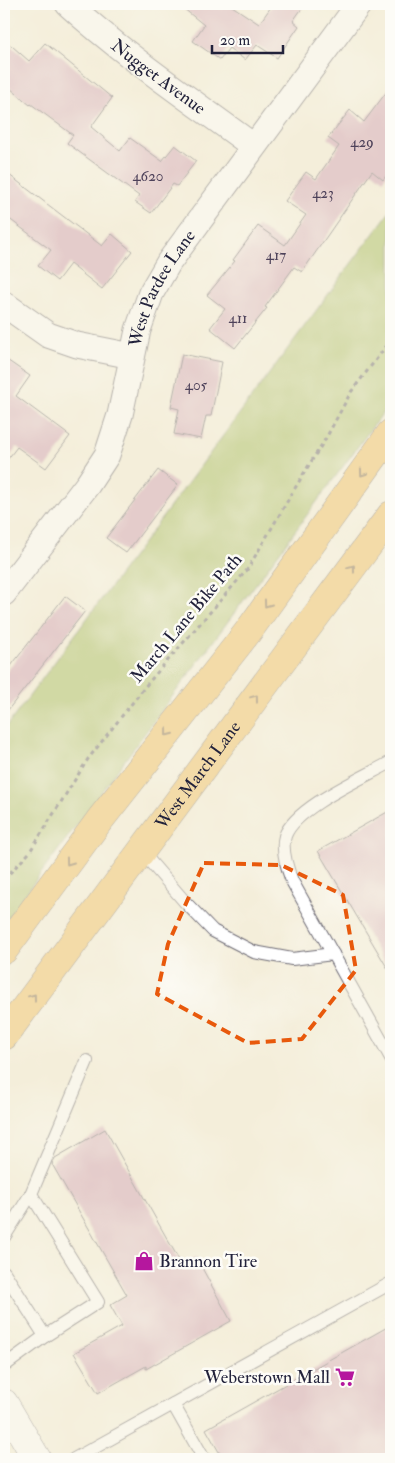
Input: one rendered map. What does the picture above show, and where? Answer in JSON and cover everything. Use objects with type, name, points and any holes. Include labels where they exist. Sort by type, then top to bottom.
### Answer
[{"type":"main road","points":[[4,950],[99,821],[247,633],[391,433]]},
{"type":"main road","name":"West March Lane","points":[[4,1036],[391,515]]},
{"type":"street","name":"Nugget Avenue","points":[[68,4],[147,67],[253,146]]},
{"type":"street","name":"West Pardee Lane","points":[[4,593],[88,484],[107,455],[120,415],[138,330],[151,293],[169,262],[359,4]]},
{"type":"street","points":[[4,304],[48,335],[78,345],[132,356]]},
{"type":"street","points":[[4,1403],[36,1459]]},
{"type":"lane","points":[[391,762],[308,808],[294,821],[285,836],[285,860],[292,881],[391,1058]]},
{"type":"lane","points":[[141,851],[185,902],[214,930],[254,952],[292,959],[333,954]]},
{"type":"lane","points":[[4,1237],[31,1194],[87,1061]]},
{"type":"lane","points":[[4,1366],[45,1336],[98,1302],[31,1194]]},
{"type":"lane","points":[[4,1272],[45,1336]]},
{"type":"lane","points":[[74,1459],[391,1283]]},
{"type":"lane","points":[[173,1404],[204,1459]]},
{"type":"path","name":"March Lane Bike Path","points":[[4,879],[28,853],[88,759],[148,684],[248,570],[351,392],[391,340]]},
{"type":"highlighted area","points":[[204,863],[281,865],[343,895],[356,970],[302,1039],[248,1043],[157,994],[168,944]]},
{"type":"green space","points":[[391,210],[391,402],[4,923],[4,730]]},
{"type":"building","points":[[178,4],[229,4],[259,24],[273,4],[305,4],[293,21],[299,26],[277,58],[257,45],[245,60],[229,48],[220,60],[193,41],[204,25]]},
{"type":"building","points":[[4,39],[29,61],[45,43],[112,98],[91,127],[120,151],[130,138],[162,161],[175,145],[196,161],[177,186],[173,184],[151,213],[135,202],[139,196],[67,143],[73,135],[30,105],[4,83]]},
{"type":"building","points":[[391,86],[391,169],[383,180],[372,171],[302,272],[294,267],[265,307],[267,308],[235,348],[210,328],[225,309],[207,295],[235,261],[233,260],[258,226],[285,245],[306,215],[285,201],[306,172],[316,179],[339,146],[328,138],[350,110],[364,122]]},
{"type":"building","points":[[4,171],[102,246],[112,234],[132,251],[102,289],[70,264],[57,281],[38,266],[51,250],[4,215]]},
{"type":"building","points":[[182,354],[222,362],[211,416],[206,416],[201,439],[174,434],[179,409],[171,407]]},
{"type":"building","points":[[4,358],[30,376],[16,396],[70,436],[46,468],[17,447],[4,464]]},
{"type":"building","points":[[158,470],[178,485],[126,553],[106,538]]},
{"type":"building","points":[[65,596],[85,611],[4,715],[4,675]]},
{"type":"building","points":[[391,810],[391,974],[318,851]]},
{"type":"building","name":"Brannon Tire","points":[[105,1129],[182,1265],[196,1257],[231,1321],[146,1369],[146,1366],[98,1393],[74,1353],[122,1326],[110,1305],[127,1295],[52,1164],[55,1158]]},
{"type":"building","name":"Weberstown Mall","points":[[391,1325],[391,1459],[223,1459],[206,1429]]},
{"type":"place","name":"Brannon Tire","points":[[144,1261]]},
{"type":"place","name":"Weberstown Mall","points":[[345,1377]]}]
